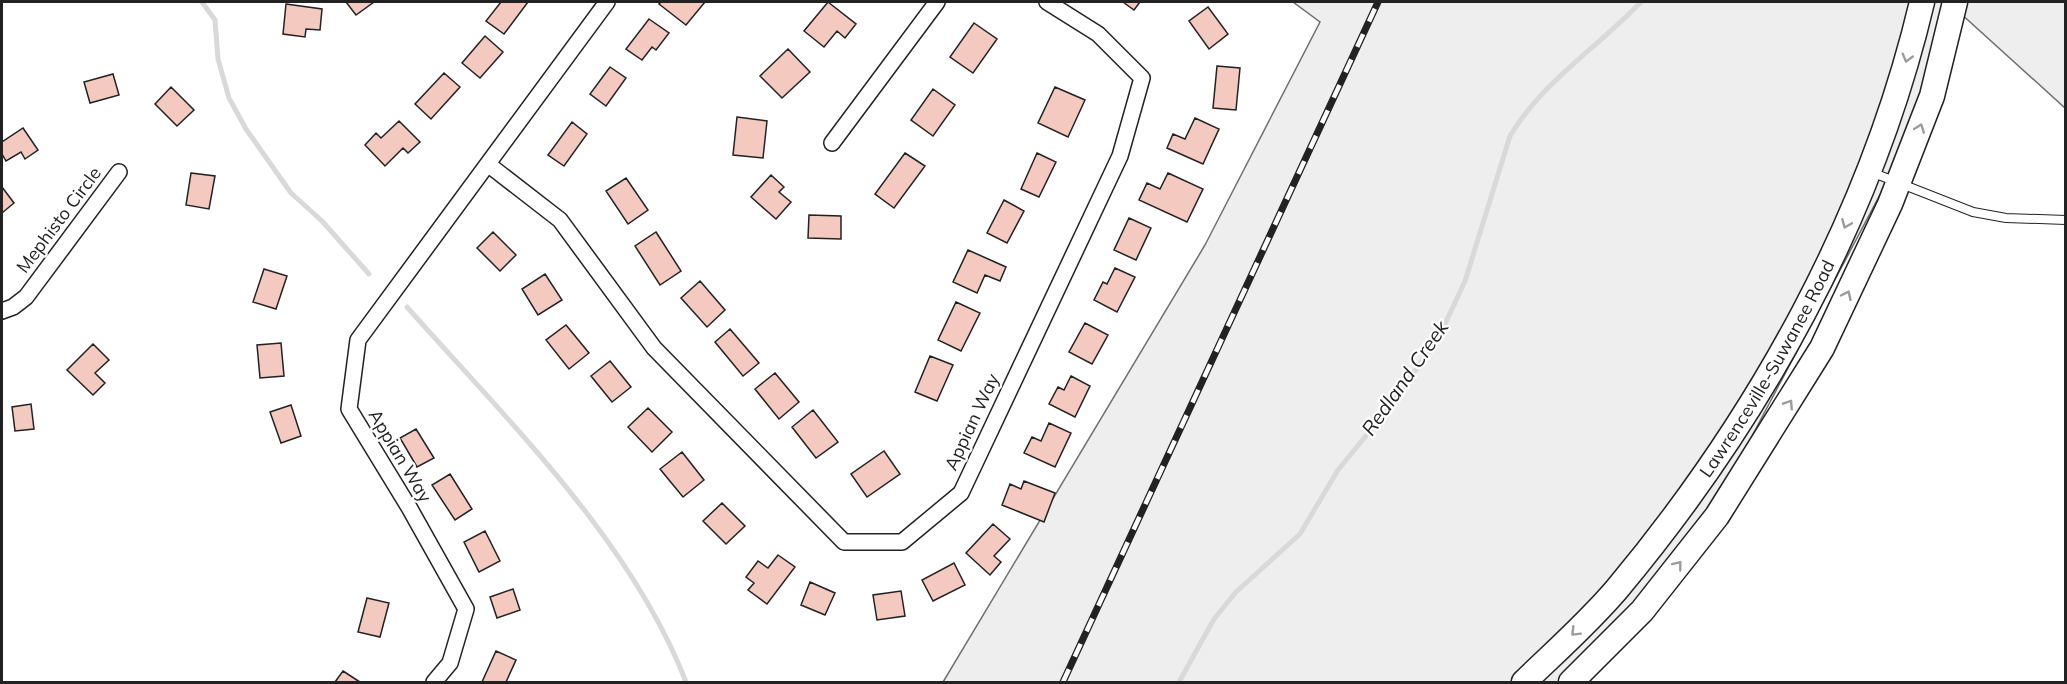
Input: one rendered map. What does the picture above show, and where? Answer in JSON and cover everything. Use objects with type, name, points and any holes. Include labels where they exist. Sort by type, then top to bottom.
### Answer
[{"type":"main road","name":"Lawrenceville-Suwanee Road","points":[[1524,682],[1616,590],[1727,444],[1784,350],[1832,256],[1869,171],[1902,79],[1922,2]]},
{"type":"main road","name":"Lawrenceville-Suwanee Road","points":[[1571,682],[1642,611],[1717,516],[1793,398],[1829,336],[1898,183],[1932,96],[1955,2]]},
{"type":"main road","points":[[1616,590],[1642,611]]},
{"type":"street","name":"Appian Way","points":[[434,682],[450,663],[465,609],[410,509],[349,409],[358,340],[607,2]]},
{"type":"street","points":[[832,143],[937,2]]},
{"type":"street","name":"Appian Way","points":[[489,165],[560,220],[654,348],[844,543],[902,542],[961,493],[1120,156],[1142,78],[1098,34],[1047,2]]},
{"type":"street","name":"Mephisto Circle","points":[[2,311],[13,307],[26,297],[119,172]]},
{"type":"lane","points":[[1869,171],[1974,212],[2006,218],[2066,220]]},
{"type":"shaded area","points":[[1293,2],[1944,2],[1918,123],[1664,602],[1566,682],[943,682],[1205,245],[1320,22]]},
{"type":"shaded area","points":[[1948,2],[2065,2],[2065,108]]},
{"type":"building","points":[[346,2],[374,2],[356,15]]},
{"type":"building","points":[[501,2],[528,2],[504,34],[486,21]]},
{"type":"building","points":[[661,2],[705,2],[686,25],[659,4]]},
{"type":"building","points":[[828,2],[856,24],[845,38],[837,31],[824,47],[804,31]]},
{"type":"building","points":[[1123,2],[1140,2],[1134,10]]},
{"type":"building","points":[[286,4],[322,9],[320,30],[306,29],[305,37],[283,34]]},
{"type":"building","points":[[1208,7],[1228,34],[1209,49],[1189,21]]},
{"type":"building","points":[[649,19],[669,33],[656,50],[652,47],[642,60],[626,49]]},
{"type":"building","points":[[974,23],[997,39],[973,73],[950,57]]},
{"type":"building","points":[[485,36],[503,52],[480,78],[462,63]]},
{"type":"building","points":[[788,49],[810,72],[782,98],[760,76]]},
{"type":"building","points":[[1217,66],[1240,68],[1236,110],[1213,108]]},
{"type":"building","points":[[610,67],[626,78],[606,106],[590,94]]},
{"type":"building","points":[[444,73],[460,87],[431,119],[415,104]]},
{"type":"building","points":[[113,74],[119,95],[90,103],[84,82]]},
{"type":"building","points":[[171,87],[194,110],[177,126],[155,104]]},
{"type":"building","points":[[1055,87],[1085,100],[1068,137],[1038,123]]},
{"type":"building","points":[[933,89],[955,105],[933,136],[911,120]]},
{"type":"building","points":[[737,117],[767,121],[763,158],[733,155]]},
{"type":"building","points":[[1195,118],[1219,129],[1203,164],[1167,148],[1173,134],[1185,139]]},
{"type":"building","points":[[399,121],[420,142],[408,153],[403,148],[385,166],[365,145],[376,133],[381,138]]},
{"type":"building","points":[[572,122],[587,134],[564,166],[548,155]]},
{"type":"building","points":[[23,128],[38,150],[25,159],[21,152],[6,161],[2,154],[2,142]]},
{"type":"building","points":[[905,153],[925,166],[894,208],[875,194]]},
{"type":"building","points":[[1037,153],[1056,162],[1039,197],[1021,189]]},
{"type":"building","points":[[191,173],[215,176],[209,209],[186,205]]},
{"type":"building","points":[[1168,173],[1203,189],[1187,222],[1139,200],[1147,183],[1160,189]]},
{"type":"building","points":[[771,175],[784,187],[779,192],[791,202],[776,219],[751,197]]},
{"type":"building","points":[[626,178],[648,210],[628,224],[606,191]]},
{"type":"building","points":[[2,187],[14,203],[2,213]]},
{"type":"building","points":[[1004,200],[1024,211],[1007,243],[987,233]]},
{"type":"building","points":[[809,215],[841,216],[841,239],[808,238]]},
{"type":"building","points":[[1129,218],[1151,228],[1136,260],[1114,250]]},
{"type":"building","points":[[493,232],[516,255],[500,271],[477,248]]},
{"type":"building","points":[[656,232],[681,271],[660,285],[635,246]]},
{"type":"building","points":[[968,250],[1006,267],[1000,281],[985,275],[977,293],[953,282]]},
{"type":"building","points":[[1115,268],[1135,277],[1117,312],[1094,300],[1103,282],[1107,284]]},
{"type":"building","points":[[264,269],[287,276],[276,309],[253,302]]},
{"type":"building","points":[[545,274],[562,300],[538,315],[522,289]]},
{"type":"building","points":[[700,281],[725,310],[707,327],[681,298]]},
{"type":"building","points":[[956,302],[980,313],[961,351],[938,340]]},
{"type":"building","points":[[1085,323],[1108,335],[1092,364],[1069,352]]},
{"type":"building","points":[[566,325],[589,353],[569,369],[546,340]]},
{"type":"building","points":[[730,329],[759,363],[743,376],[715,342]]},
{"type":"building","points":[[281,343],[284,376],[260,378],[257,345]]},
{"type":"building","points":[[93,344],[109,360],[95,373],[105,383],[93,395],[67,370]]},
{"type":"building","points":[[930,356],[953,365],[937,401],[915,392]]},
{"type":"building","points":[[610,361],[631,387],[612,402],[591,376]]},
{"type":"building","points":[[775,373],[799,402],[779,419],[755,389]]},
{"type":"building","points":[[1071,376],[1090,386],[1075,417],[1049,404],[1058,387],[1064,390]]},
{"type":"building","points":[[31,404],[34,429],[15,431],[12,407]]},
{"type":"building","points":[[291,405],[301,436],[281,443],[270,412]]},
{"type":"building","points":[[648,408],[672,432],[652,452],[628,427]]},
{"type":"building","points":[[813,410],[838,442],[816,458],[792,427]]},
{"type":"building","points":[[1049,423],[1071,433],[1055,467],[1024,453],[1032,437],[1041,441]]},
{"type":"building","points":[[416,429],[434,458],[417,467],[400,438]]},
{"type":"building","points":[[884,451],[900,474],[867,497],[851,474]]},
{"type":"building","points":[[682,452],[704,480],[683,497],[660,469]]},
{"type":"building","points":[[450,474],[472,509],[455,520],[432,485]]},
{"type":"building","points":[[1024,481],[1055,493],[1044,522],[1002,505],[1010,484],[1021,489]]},
{"type":"building","points":[[722,503],[745,526],[726,544],[703,521]]},
{"type":"building","points":[[993,524],[1010,539],[994,556],[1001,562],[990,575],[966,553]]},
{"type":"building","points":[[485,531],[500,561],[479,572],[464,542]]},
{"type":"building","points":[[778,555],[795,567],[767,604],[748,590],[754,583],[746,577],[758,561],[768,568]]},
{"type":"building","points":[[954,563],[965,585],[933,601],[922,580]]},
{"type":"building","points":[[810,582],[835,593],[825,615],[801,605]]},
{"type":"building","points":[[513,589],[520,610],[497,618],[490,597]]},
{"type":"building","points":[[901,591],[905,616],[877,620],[873,595]]},
{"type":"building","points":[[367,598],[389,603],[380,637],[358,632]]},
{"type":"building","points":[[496,651],[516,660],[506,682],[482,682]]},
{"type":"building","points":[[343,671],[360,682],[335,682]]},
{"type":"waterway","points":[[202,2],[215,20],[218,59],[229,98],[246,129],[291,193],[322,221],[369,274]]},
{"type":"waterway","name":"Redland Creek","points":[[1179,682],[1214,619],[1236,592],[1300,534],[1338,470],[1387,410],[1439,337],[1465,281],[1510,136],[1523,117],[1554,82],[1641,2]]},
{"type":"waterway","points":[[407,307],[525,438],[600,531],[633,579],[662,630],[686,682]]},
{"type":"railway","points":[[1063,682],[1378,2]]}]
